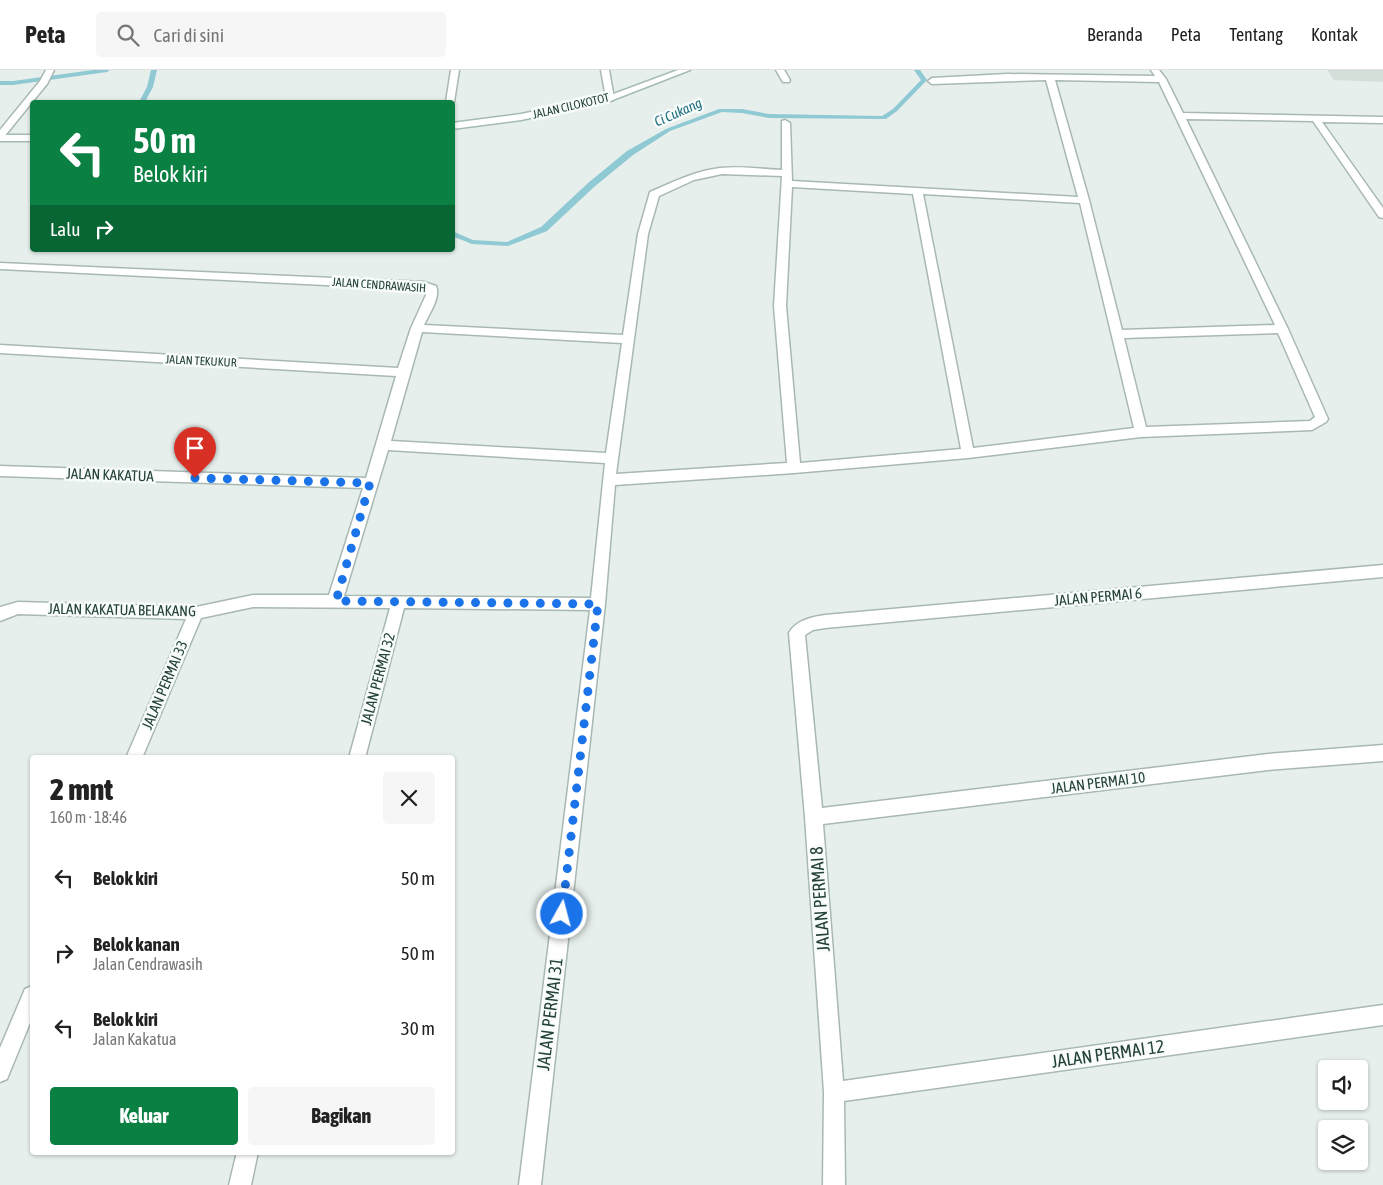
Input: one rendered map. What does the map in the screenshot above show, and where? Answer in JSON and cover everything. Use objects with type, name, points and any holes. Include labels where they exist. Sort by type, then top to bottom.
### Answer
[{"type":"street","points":[[450,100],[455,70]]},
{"type":"street","points":[[604,70],[610,98]]},
{"type":"street","name":"JALAN CILOKOTOT","points":[[455,126],[521,117],[610,98],[686,70]]},
{"type":"street","points":[[780,70],[786,80]]},
{"type":"street","points":[[609,480],[794,468],[968,453],[1142,432],[1312,425],[1322,418],[1282,329],[1180,116],[1162,79],[1155,70]]},
{"type":"street","points":[[0,137],[44,82],[49,72]]},
{"type":"street","points":[[1050,78],[1084,200],[1142,432]]},
{"type":"street","points":[[932,80],[1162,79]]},
{"type":"street","points":[[1180,116],[1383,120]]},
{"type":"street","points":[[1315,118],[1383,215]]},
{"type":"street","points":[[785,123],[787,178],[780,306],[794,468]]},
{"type":"street","points":[[0,137],[30,138]]},
{"type":"street","name":"JALAN PERMAI 31","points":[[530,1185],[598,604],[611,458],[643,234],[654,194],[691,178],[722,171],[787,178]]},
{"type":"street","points":[[787,178],[917,190],[1084,200]]},
{"type":"street","points":[[917,190],[968,453]]},
{"type":"street","name":"JALAN CENDRAWASIH","points":[[2,270],[424,286],[432,288],[432,294],[417,328],[403,372],[336,601]]},
{"type":"street","points":[[417,328],[628,339]]},
{"type":"street","points":[[1117,334],[1282,329]]},
{"type":"street","name":"JALAN TEKUKUR","points":[[0,349],[403,372]]},
{"type":"street","points":[[383,445],[611,458]]},
{"type":"street","name":"JALAN KAKATUA","points":[[0,472],[370,483]]},
{"type":"street","name":"JALAN PERMAI 6","points":[[812,623],[1383,571]]},
{"type":"street","name":"JALAN KAKATUA BELAKANG","points":[[0,615],[6,611],[18,608],[196,613],[252,601],[598,604]]},
{"type":"street","name":"JALAN PERMAI 32","points":[[358,755],[399,601]]},
{"type":"street","name":"JALAN PERMAI 33","points":[[135,755],[196,613]]},
{"type":"street","name":"JALAN PERMAI 8","points":[[812,623],[802,627],[797,633],[814,818],[834,1092],[834,1185]]},
{"type":"street","name":"JALAN PERMAI 10","points":[[814,818],[1268,762],[1383,753]]},
{"type":"street","points":[[0,1072],[30,1001]]},
{"type":"street","name":"JALAN PERMAI 12","points":[[834,1092],[1383,1015]]},
{"type":"street","points":[[240,1185],[247,1155]]},
{"type":"shaded area","points":[[1327,70],[1383,70],[1383,82],[1334,80]]},
{"type":"waterway","name":"Ci Cukang","points":[[0,83],[13,83],[107,70]]},
{"type":"waterway","name":"Ci Cukang","points":[[143,100],[150,87],[154,70]]},
{"type":"waterway","name":"Ci Cukang","points":[[455,234],[472,242],[508,244],[544,229],[591,185],[630,153],[668,130],[721,110],[742,111],[769,116],[884,118],[895,110],[924,80],[917,70]]},
{"type":"route","points":[[195,478],[370,483],[336,601],[598,604],[562,914]]}]
